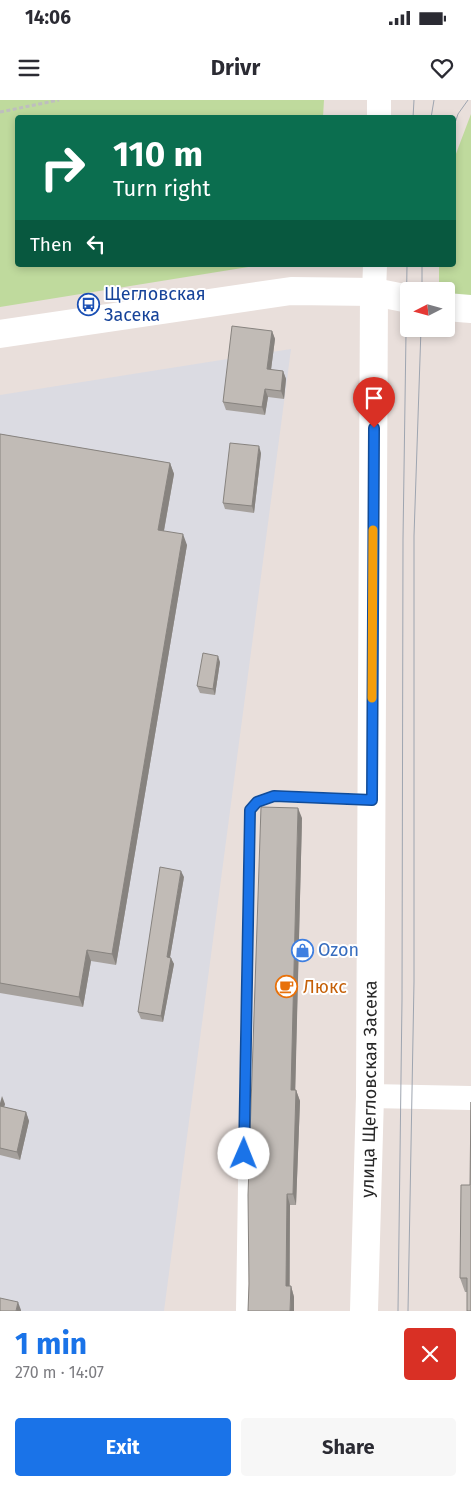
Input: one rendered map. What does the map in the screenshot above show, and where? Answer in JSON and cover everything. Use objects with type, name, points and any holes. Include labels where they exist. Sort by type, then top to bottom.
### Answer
[{"type":"street","points":[[379,100],[379,115]]},
{"type":"street","name":"улица Щегловская Засека","points":[[364,1311],[370,1096],[375,267]]},
{"type":"street","points":[[0,334],[291,291],[374,292],[400,297]]},
{"type":"street","points":[[455,308],[471,309]]},
{"type":"street","points":[[370,1096],[471,1098]]},
{"type":"lane","points":[[242,1311],[250,810],[257,802],[274,796],[372,800]]},
{"type":"path","points":[[0,112],[60,100]]},
{"type":"shaded area","points":[[291,349],[164,1311],[0,1311],[0,395]]},
{"type":"green space","points":[[0,100],[324,100],[323,115],[15,115],[15,267],[249,267],[0,307]]},
{"type":"green space","points":[[471,114],[471,299],[455,298],[455,282],[439,282],[439,267],[456,267],[456,154]]},
{"type":"building","points":[[232,326],[272,331],[267,369],[283,371],[281,391],[265,389],[262,407],[223,402]]},
{"type":"building","points":[[0,434],[170,463],[158,530],[183,534],[112,954],[87,950],[79,997],[0,983]]},
{"type":"building","points":[[230,443],[259,446],[252,506],[223,503]]},
{"type":"building","points":[[203,653],[218,656],[213,689],[197,686]]},
{"type":"building","points":[[261,807],[298,808],[291,1090],[296,1090],[293,1194],[287,1194],[286,1286],[291,1286],[290,1311],[248,1311],[248,1195]]},
{"type":"building","points":[[160,867],[181,871],[167,957],[171,958],[161,1016],[138,1012]]},
{"type":"building","points":[[471,1102],[471,1311],[467,1311],[467,1278],[460,1278],[461,1185],[470,1185]]},
{"type":"building","points":[[0,1106],[26,1112],[17,1152],[0,1148]]},
{"type":"building","points":[[0,1298],[18,1302],[16,1311],[0,1311]]},
{"type":"tram line","points":[[413,115],[414,100]]},
{"type":"tram line","points":[[432,115],[434,100]]},
{"type":"tram line","points":[[456,120],[468,100]]},
{"type":"tram line","points":[[398,1311],[402,1000],[403,539],[407,267]]},
{"type":"tram line","points":[[422,267],[422,282]]},
{"type":"tram line","points":[[408,1311],[414,982],[414,536],[421,338]]},
{"type":"slow traffic","points":[[372,698],[373,530]]},
{"type":"place","name":"Щегловская Засека","points":[[88,304]]},
{"type":"place","name":"Ozon","points":[[302,950]]},
{"type":"place","name":"Люкс","points":[[287,987]]},
{"type":"route","points":[[244,1154],[250,810],[257,802],[274,796],[372,800],[374,428]]}]
